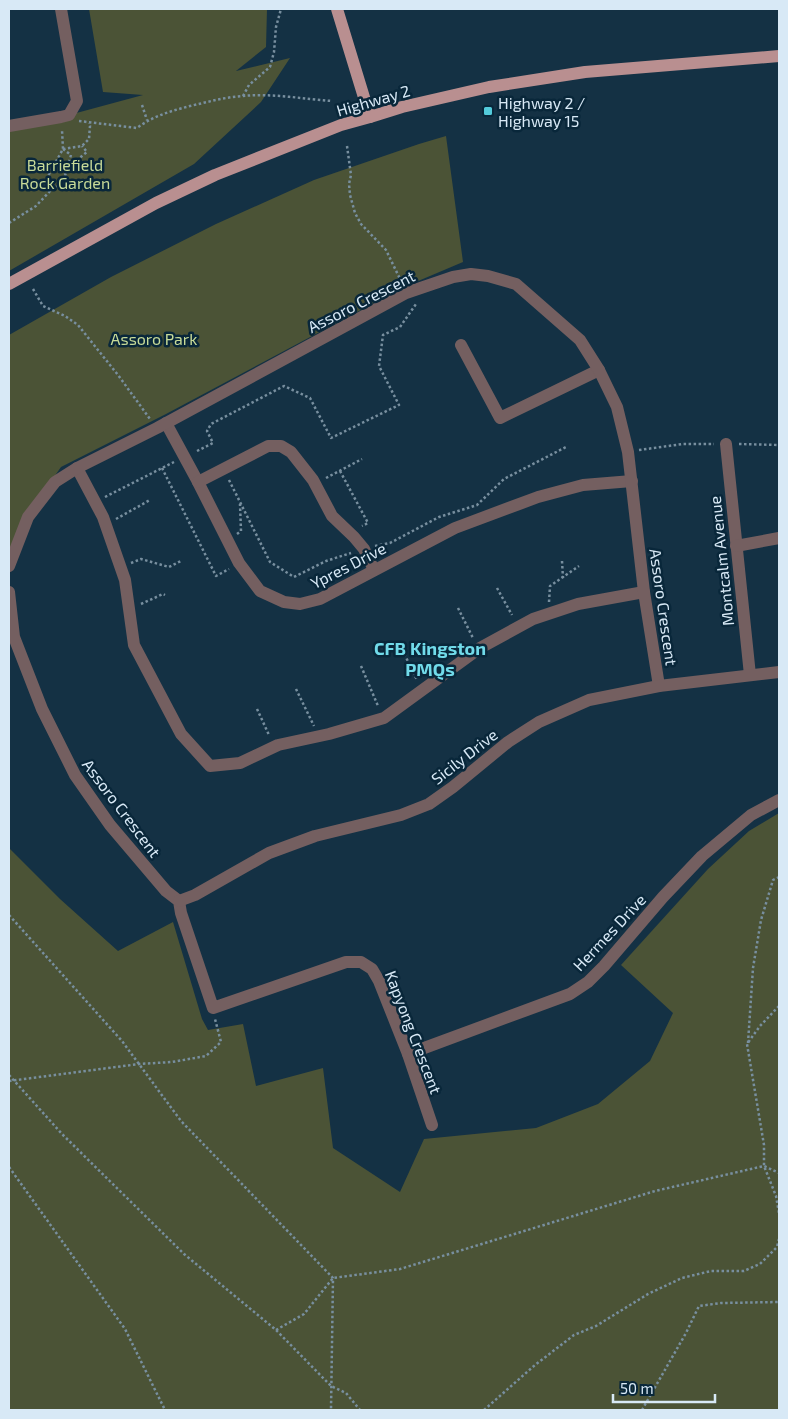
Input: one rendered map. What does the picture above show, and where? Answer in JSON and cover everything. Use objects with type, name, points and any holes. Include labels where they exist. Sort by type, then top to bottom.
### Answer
[{"type":"main road","points":[[337,9],[370,117]]},
{"type":"main road","name":"Highway 2","points":[[9,284],[156,203],[215,175],[341,125],[402,107],[488,87],[586,72],[779,56]]},
{"type":"street","points":[[9,126],[61,117],[69,114],[77,101],[61,9]]},
{"type":"street","name":"Assoro Crescent","points":[[9,566],[28,517],[54,482],[77,468],[408,292],[453,277],[471,274],[488,276],[516,284],[580,340],[600,370],[617,407],[628,452],[644,592],[659,686]]},
{"type":"street","points":[[462,344],[500,418],[600,370]]},
{"type":"street","name":"Ypres Drive","points":[[161,425],[198,482],[239,563],[260,591],[284,602],[300,604],[320,599],[455,528],[538,497],[582,485],[632,481]]},
{"type":"street","name":"Montcalm Avenue","points":[[726,444],[750,675]]},
{"type":"street","points":[[198,482],[268,446],[281,446],[291,452],[314,483],[332,516],[364,549],[374,570]]},
{"type":"street","points":[[77,468],[103,517],[125,580],[134,645],[181,734],[210,766],[240,764],[275,746],[384,718],[479,649],[533,619],[578,604],[644,592]]},
{"type":"street","points":[[736,546],[779,538]]},
{"type":"street","name":"Assoro Crescent","points":[[9,592],[14,637],[42,709],[75,775],[110,825],[166,891],[179,901]]},
{"type":"street","name":"Sicily Drive","points":[[179,901],[195,895],[269,853],[314,836],[401,815],[429,804],[508,742],[539,722],[589,700],[659,686],[779,672]]},
{"type":"street","name":"Hermes Drive","points":[[408,1054],[570,994],[588,982],[702,856],[751,816],[779,800]]},
{"type":"street","points":[[179,901],[181,913],[213,1008]]},
{"type":"street","name":"Kapyong Crescent","points":[[213,1008],[346,962],[361,962],[372,969],[380,981],[408,1054],[432,1125]]},
{"type":"path","points":[[243,96],[249,85],[270,67],[274,52],[276,27],[281,9]]},
{"type":"path","points":[[62,149],[82,146],[89,139],[89,123],[137,128],[147,120],[173,110],[223,98],[268,96],[332,101]]},
{"type":"path","points":[[142,105],[147,120]]},
{"type":"path","points":[[52,189],[48,176],[62,149],[61,117]]},
{"type":"path","points":[[68,167],[87,152],[82,146]]},
{"type":"path","points":[[95,502],[213,443],[207,431],[211,424],[284,386],[310,398],[331,438],[399,405],[380,366],[383,335],[400,326],[416,304],[386,250],[361,224],[355,213],[350,195],[349,184],[351,175],[347,146]]},
{"type":"path","points":[[9,223],[36,206],[52,189],[62,184],[71,155],[62,149]]},
{"type":"path","points":[[33,289],[43,306],[65,316],[78,325],[161,425]]},
{"type":"path","points":[[628,452],[683,444],[779,444]]},
{"type":"path","points":[[370,548],[390,543],[438,518],[477,505],[504,479],[566,446]]},
{"type":"path","points":[[314,483],[362,459]]},
{"type":"path","points":[[162,468],[216,576],[239,563]]},
{"type":"path","points":[[224,469],[270,562],[294,577],[326,561],[358,551]]},
{"type":"path","points":[[340,471],[368,523]]},
{"type":"path","points":[[106,524],[150,500]]},
{"type":"path","points":[[227,539],[241,531],[240,502]]},
{"type":"path","points":[[120,566],[141,559],[169,567],[181,561]]},
{"type":"path","points":[[562,561],[562,578]]},
{"type":"path","points":[[548,614],[550,586],[579,566]]},
{"type":"path","points":[[497,588],[519,627]]},
{"type":"path","points":[[129,610],[163,594],[165,595]]},
{"type":"path","points":[[458,608],[479,649]]},
{"type":"path","points":[[400,645],[423,691]]},
{"type":"path","points":[[361,666],[384,718]]},
{"type":"path","points":[[296,689],[319,736]]},
{"type":"path","points":[[257,709],[275,746]]},
{"type":"path","points":[[779,877],[773,880],[761,920],[753,968],[747,1044],[764,1145],[764,1166],[776,1196],[779,1213]]},
{"type":"path","points":[[9,915],[122,1041],[182,1121],[332,1278],[331,1410]]},
{"type":"path","points":[[747,1044],[760,1026],[779,1006]]},
{"type":"path","points":[[11,1080],[139,1064],[172,1062],[206,1056],[220,1042],[213,1008]]},
{"type":"path","points":[[9,1075],[11,1080],[62,1134],[184,1254],[276,1330],[331,1386],[346,1393],[360,1410]]},
{"type":"path","points":[[276,1330],[304,1314],[332,1278],[400,1269],[655,1191],[764,1166],[779,1173]]},
{"type":"path","points":[[9,1167],[125,1329],[165,1410]]},
{"type":"path","points":[[484,1410],[574,1335],[596,1326],[648,1294],[682,1278],[711,1271],[744,1271],[760,1264],[777,1247],[779,1239]]},
{"type":"path","points":[[642,1410],[686,1333],[699,1306],[721,1303],[779,1302]]},
{"type":"green space","name":"Barriefield Rock Garden","points":[[89,9],[267,9],[266,47],[236,71],[290,58],[261,102],[194,164],[9,271],[9,126],[69,115],[143,95],[103,92]]},
{"type":"green space","name":"Assoro Park","points":[[446,136],[463,262],[404,287],[166,414],[61,467],[35,504],[19,537],[9,576],[9,335],[111,277],[216,224],[314,180]]},
{"type":"green space","points":[[779,813],[779,1410],[9,1410],[9,848],[60,899],[118,951],[173,922],[202,1019],[208,1030],[243,1024],[256,1086],[323,1068],[333,1148],[400,1192],[424,1139],[536,1128],[598,1104],[650,1061],[673,1013],[621,965],[708,869],[749,831]]},
{"type":"place","name":"Highway 2 / Highway 15","points":[[488,111]]},
{"type":"district","name":"CFB Kingston PMQs","points":[[430,658]]}]
